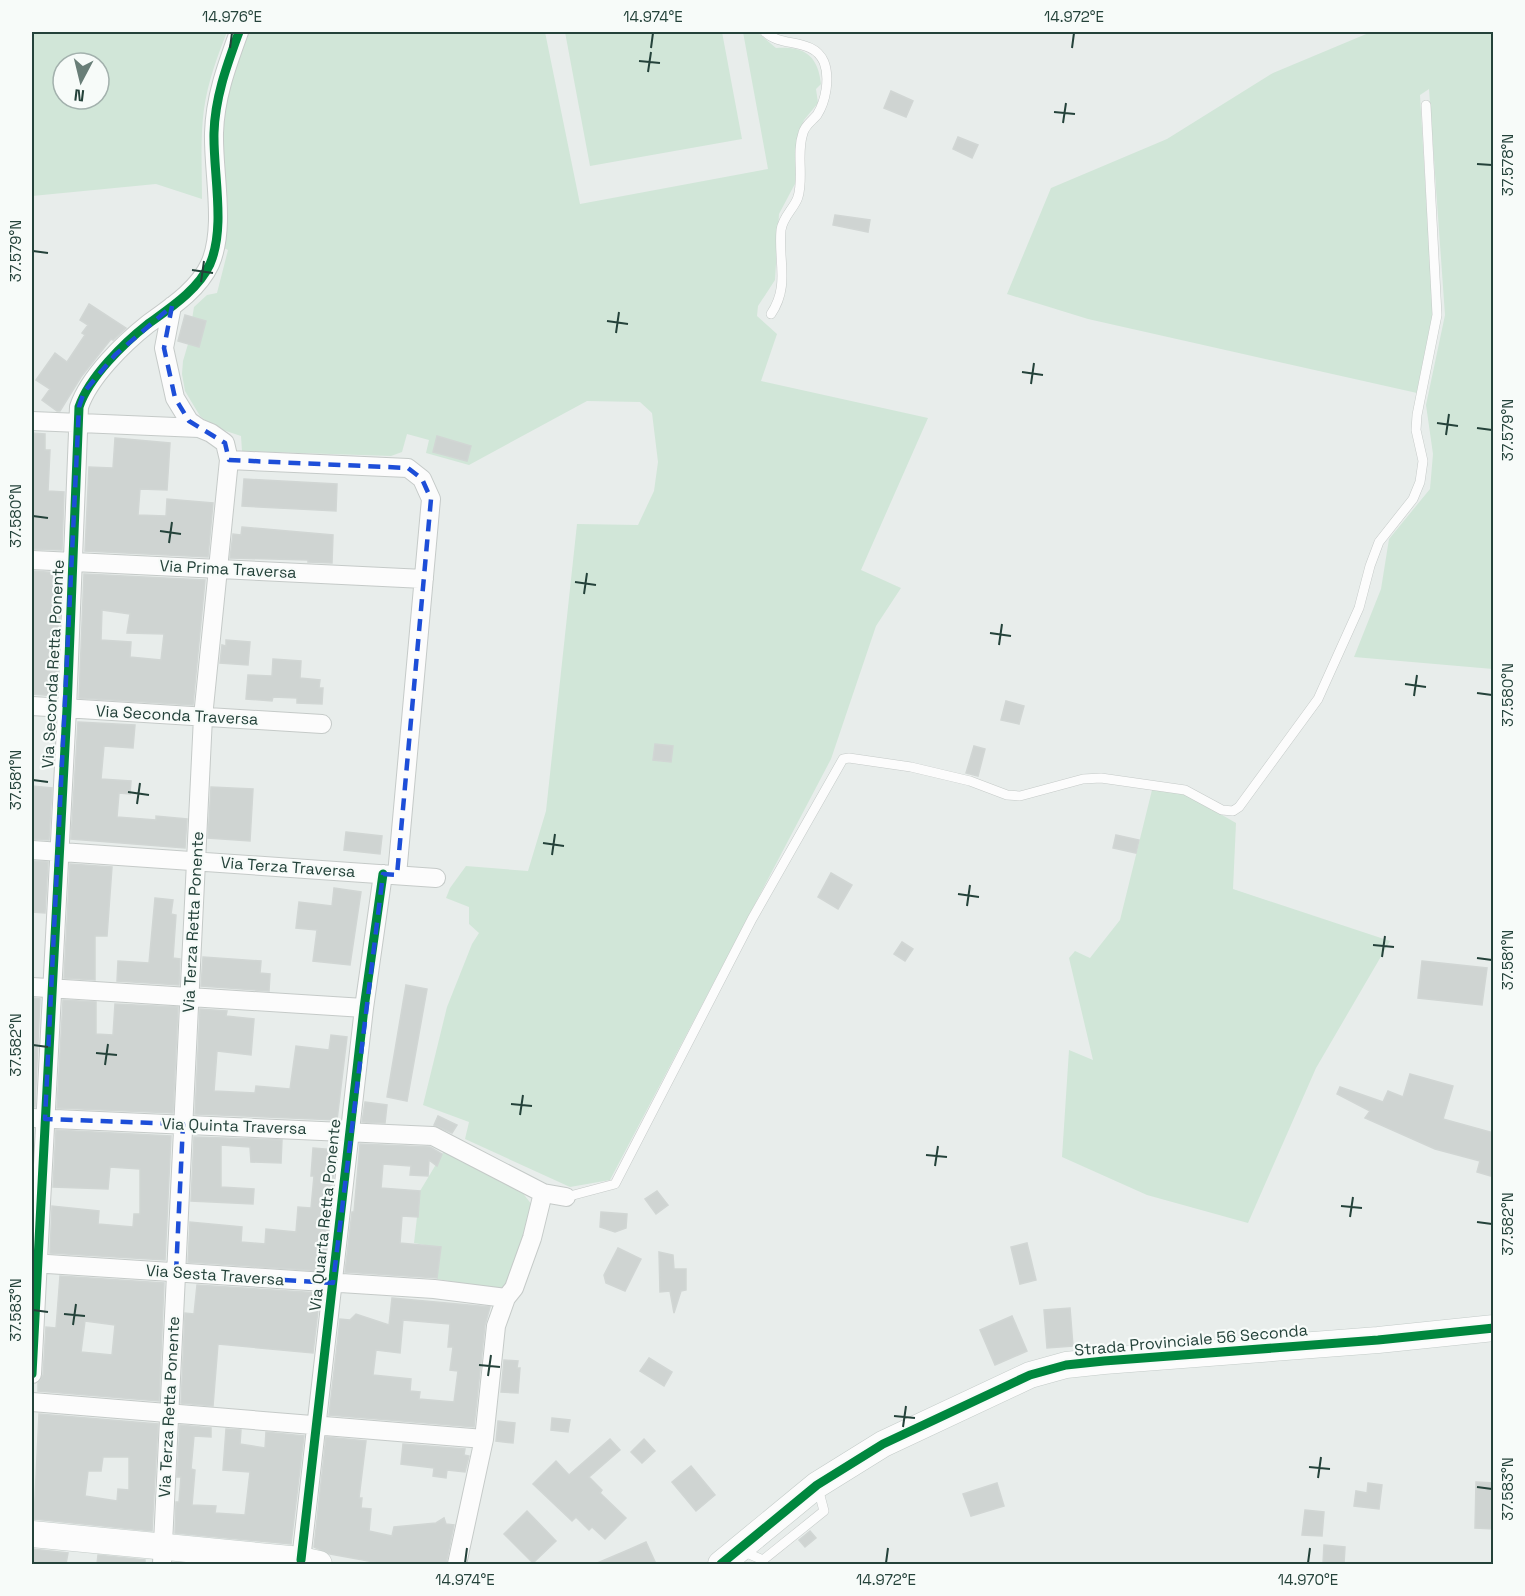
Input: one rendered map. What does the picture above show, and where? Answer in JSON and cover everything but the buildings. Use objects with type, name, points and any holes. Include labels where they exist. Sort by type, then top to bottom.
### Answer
[{"type":"street","name":"Via Seconda Retta Ponente","points":[[32,1374],[38,1118],[52,988],[67,709],[79,407],[84,392],[115,354],[198,282],[210,264],[217,226],[215,111],[224,71],[239,32]]},
{"type":"street","points":[[172,306],[164,348],[175,398],[189,421],[225,443],[229,460]]},
{"type":"street","points":[[32,421],[199,428]]},
{"type":"street","name":"Via Terza Retta Ponente","points":[[162,1556],[203,717],[229,460]]},
{"type":"street","name":"Via Quarta Retta Ponente","points":[[229,460],[408,468],[422,479],[431,499],[390,875],[364,1008],[317,1424],[310,1562]]},
{"type":"street","name":"Via Prima Traversa","points":[[32,560],[424,579]]},
{"type":"street","name":"Via Seconda Traversa","points":[[32,706],[322,724]]},
{"type":"street","name":"Via Terza Traversa","points":[[32,850],[436,878]]},
{"type":"street","points":[[32,987],[364,1008]]},
{"type":"street","name":"Via Quinta Traversa","points":[[38,1118],[433,1136],[543,1193],[566,1197]]},
{"type":"street","points":[[457,1564],[484,1439],[496,1326],[506,1299],[514,1288],[532,1238],[543,1193]]},
{"type":"street","name":"Via Sesta Traversa","points":[[34,1263],[434,1289],[506,1299]]},
{"type":"street","name":"Strada Provinciale 56 Seconda","points":[[729,1558],[817,1485],[849,1464],[883,1444],[1030,1375],[1066,1365],[1389,1340],[1494,1328]]},
{"type":"street","points":[[32,1402],[484,1439]]},
{"type":"street","points":[[32,1534],[162,1556],[310,1562]]},
{"type":"lane","points":[[765,32],[776,40],[800,44],[818,53],[824,62],[827,88],[820,108],[802,134],[800,187],[797,200],[782,222],[782,285],[778,303],[771,314]]},
{"type":"lane","points":[[566,1197],[615,1184],[753,919],[843,759],[911,767],[970,781],[1007,795],[1020,796],[1083,779],[1101,778],[1185,790],[1222,810],[1233,811],[1239,807],[1318,699],[1359,608],[1379,542],[1413,499],[1420,482],[1423,461],[1416,430],[1417,415],[1437,315],[1426,105]]},
{"type":"highlighted area","points":[[172,306],[164,348],[175,398],[189,421],[225,443],[229,460],[408,468],[422,479],[431,499],[397,875],[383,874],[333,1283],[176,1273],[183,1124],[45,1119],[79,407],[84,392],[115,355]]},
{"type":"green space","points":[[32,32],[227,32],[213,70],[204,109],[202,199],[156,184],[32,196]]},
{"type":"green space","points":[[248,32],[545,32],[580,204],[768,169],[743,32],[757,32],[776,48],[794,49],[808,54],[817,66],[821,84],[816,89],[818,103],[804,120],[799,131],[797,180],[779,214],[775,280],[758,306],[757,316],[777,334],[761,381],[928,418],[861,570],[901,588],[876,626],[831,759],[610,1180],[570,1187],[465,1139],[469,1122],[423,1105],[447,1007],[472,944],[479,933],[469,924],[469,907],[446,898],[450,888],[466,866],[528,871],[546,811],[577,524],[638,525],[654,491],[658,462],[652,413],[640,402],[587,401],[469,465],[426,453],[429,440],[407,434],[402,452],[391,456],[242,451],[241,436],[214,427],[200,416],[185,391],[182,374],[183,361],[194,307],[207,295],[217,293],[228,250],[222,247],[226,234],[228,207],[222,138],[223,124],[231,84]]},
{"type":"green space","points":[[565,32],[722,32],[742,139],[590,166]]},
{"type":"green space","points":[[1371,32],[1493,32],[1493,669],[1354,657],[1381,589],[1389,539],[1430,489],[1433,454],[1426,405],[1445,315],[1429,89],[1420,95],[1433,314],[1417,393],[1088,319],[1007,294],[1051,188],[1167,139],[1273,73]]},
{"type":"green space","points":[[1152,790],[1182,792],[1236,823],[1233,889],[1390,941],[1316,1068],[1248,1223],[1147,1195],[1062,1157],[1069,1050],[1093,1060],[1069,958],[1075,951],[1090,958],[1120,920]]},
{"type":"green space","points":[[444,1151],[522,1192],[532,1205],[533,1212],[509,1285],[503,1290],[437,1279],[441,1248],[414,1243],[420,1191]]},
{"type":"cycle path","points":[[32,1374],[67,709],[79,407],[91,384],[108,361],[148,324],[191,290],[210,264],[215,249],[218,217],[214,149],[215,120],[222,81],[239,32]]},
{"type":"cycle path","points":[[301,1560],[364,1008],[383,874]]},
{"type":"cycle path","points":[[721,1564],[817,1485],[883,1444],[1030,1375],[1066,1365],[1104,1361],[1378,1340],[1494,1328]]}]
